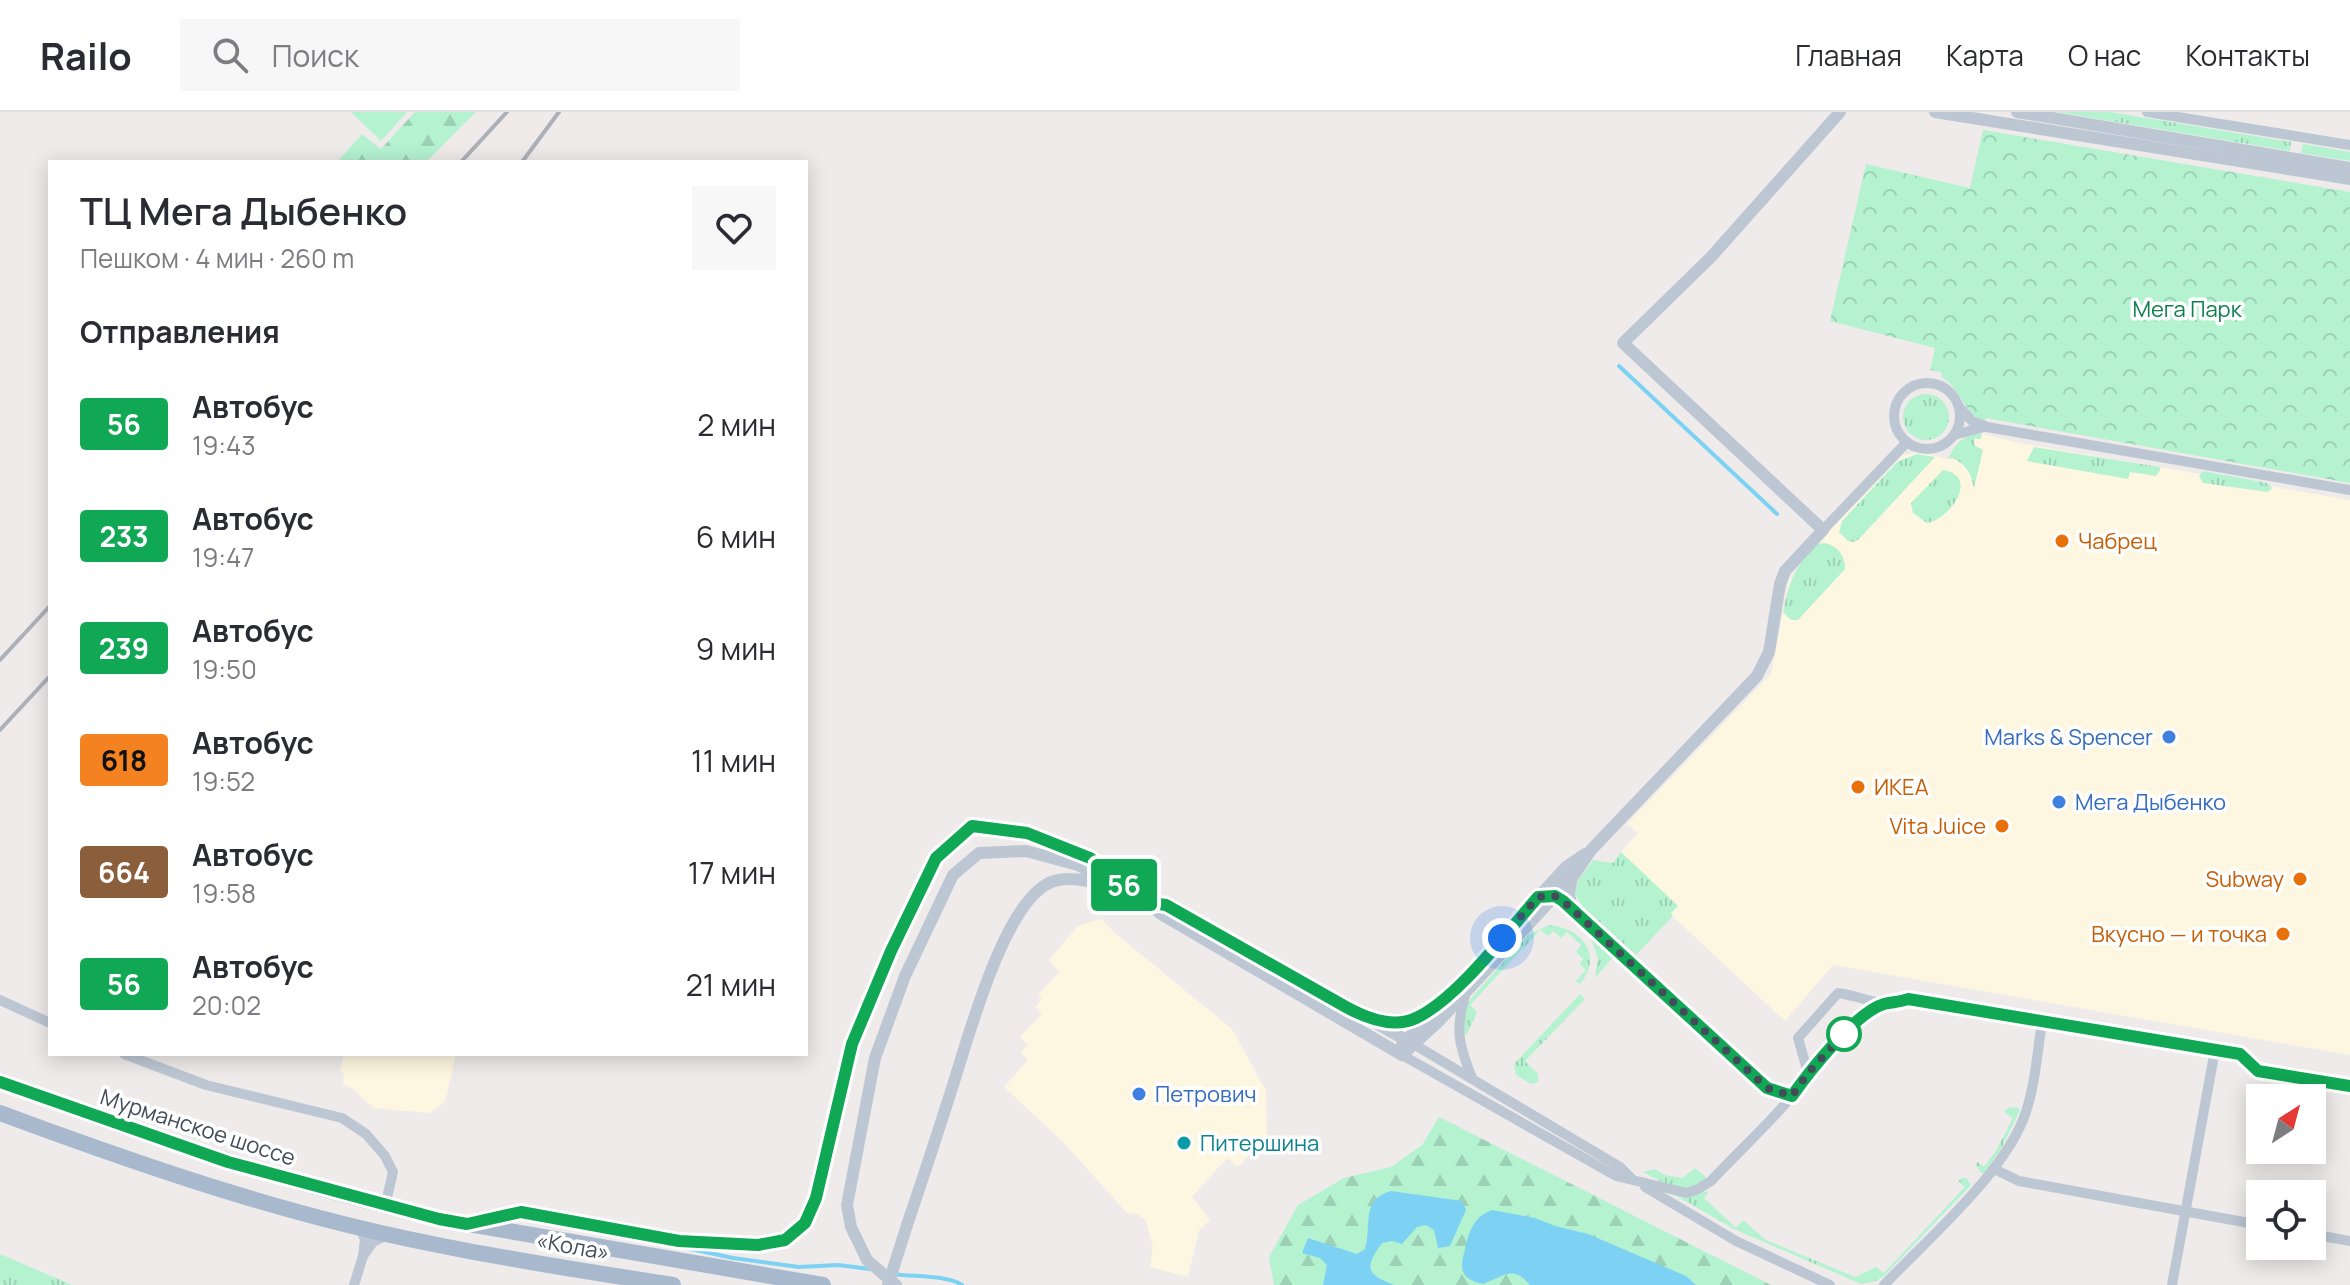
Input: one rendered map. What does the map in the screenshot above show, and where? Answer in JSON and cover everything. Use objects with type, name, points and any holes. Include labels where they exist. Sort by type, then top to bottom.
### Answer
[{"type":"main road","name":"Мурманское шоссе","points":[[0,1081],[228,1162],[385,1206]]},
{"type":"main road","points":[[0,1113],[159,1171],[365,1228]]},
{"type":"main road","name":"«Кола»","points":[[385,1206],[467,1224],[823,1285]]},
{"type":"main road","name":"«Кола»","points":[[365,1228],[428,1243],[673,1285]]},
{"type":"street","points":[[1823,530],[1623,343],[1711,257],[1840,112]]},
{"type":"street","points":[[1935,112],[2350,179]]},
{"type":"street","points":[[2017,112],[2350,168]]},
{"type":"street","points":[[2147,112],[2350,145]]},
{"type":"street","points":[[1984,427],[1954,435],[1944,444],[1932,448],[1919,448],[1907,442],[1897,430],[1894,416],[1897,402],[1906,390],[1919,383],[1933,383],[1950,391],[1972,421],[1984,427],[2350,490]]},
{"type":"street","points":[[1954,435],[1960,419],[1959,407]]},
{"type":"street","points":[[1399,1053],[1466,992],[1573,876],[1591,850],[1757,676],[1769,652],[1785,571],[1907,442]]},
{"type":"street","points":[[467,1224],[521,1212],[679,1241],[758,1245],[785,1240],[805,1223],[816,1198],[852,1044],[891,951],[936,858],[972,826],[1027,833],[1090,858],[1145,902]]},
{"type":"street","points":[[1411,1043],[1538,897],[1566,867],[1591,850]]},
{"type":"street","points":[[896,1285],[867,1260],[851,1227],[847,1205],[875,1058],[905,976],[953,875],[979,853],[1026,851],[1078,865],[1616,1176],[1675,1191],[1687,1193],[1711,1181],[1792,1096],[1808,1073],[1843,1035],[1883,1004],[1908,999],[2240,1054],[2258,1071],[2350,1086]]},
{"type":"street","points":[[1573,876],[1570,894],[1573,910]]},
{"type":"street","points":[[888,1285],[990,971],[1018,915],[1037,891],[1052,881],[1077,878],[1145,902],[1166,905],[1472,1078],[1736,1241],[1830,1285]]},
{"type":"street","points":[[1538,897],[1555,896],[1573,910],[1767,1088],[1792,1096]]},
{"type":"street","points":[[1466,992],[1459,1016],[1458,1039],[1472,1078]]},
{"type":"street","points":[[1808,1073],[1798,1038],[1838,993],[1883,1004]]},
{"type":"street","points":[[1366,1018],[1380,1021],[1415,1019],[1447,998]]},
{"type":"street","points":[[0,1000],[48,1022]]},
{"type":"street","points":[[1884,1285],[1994,1169],[2024,1119],[2042,1022]]},
{"type":"street","points":[[2172,1285],[2215,1050]]},
{"type":"street","points":[[129,1056],[206,1085],[342,1118],[366,1134],[385,1156],[393,1172],[385,1206]]},
{"type":"street","points":[[1994,1169],[2019,1181],[2246,1222]]},
{"type":"street","points":[[354,1285],[363,1256],[365,1228]]},
{"type":"street","points":[[363,1256],[373,1242],[389,1234]]},
{"type":"street","points":[[2326,1237],[2350,1241]]},
{"type":"shaded area","name":"Мега Дыбенко","points":[[1979,433],[2019,443],[2350,500],[2350,1055],[1833,965],[1785,1021],[1670,914],[1678,906],[1621,852],[1638,833],[1627,824],[1771,674],[1789,581],[1816,544],[1903,455],[1918,452],[1948,459],[1961,439]]},
{"type":"shaded area","name":"Петрович","points":[[1101,919],[1232,1029],[1266,1091],[1267,1136],[1238,1167],[1227,1158],[1192,1197],[1210,1220],[1199,1230],[1188,1277],[1150,1267],[1153,1247],[1146,1220],[1136,1213],[1128,1214],[1063,1142],[1004,1087],[1028,1060],[1021,1053],[1028,1045],[1020,1037],[1042,1014],[1035,1007],[1042,999],[1038,995],[1059,972],[1049,960],[1078,926]]},
{"type":"shaded area","points":[[344,1056],[456,1056],[445,1102],[429,1113],[373,1108],[343,1084],[344,1074],[340,1071]]},
{"type":"green space","points":[[351,112],[407,112],[381,141]]},
{"type":"green space","points":[[415,112],[476,112],[428,160],[339,160],[362,134],[381,149]]},
{"type":"green space","points":[[2057,112],[2110,112],[2291,142],[2290,151]]},
{"type":"green space","name":"Мега Парк","points":[[1983,130],[2350,192],[2350,483],[1986,418],[1985,421],[1967,408],[1941,372],[1930,370],[1935,348],[1830,321],[1866,164],[1970,188]]},
{"type":"green space","points":[[2303,144],[2350,152],[2350,161],[2301,153]]},
{"type":"green space","points":[[1926,394],[1935,395],[1942,401],[1948,408],[1948,426],[1942,433],[1935,439],[1926,440],[1917,439],[1910,433],[1904,426],[1903,417],[1904,408],[1910,401],[1917,395]]},
{"type":"green space","points":[[1982,434],[1981,439],[1975,438],[1974,445],[1983,450],[1974,488],[1965,467],[1953,458],[1948,459],[1960,442]]},
{"type":"green space","points":[[2034,447],[2160,467],[2160,470],[2156,476],[2130,472],[2128,479],[2027,461]]},
{"type":"green space","points":[[1917,454],[1935,457],[1859,539],[1848,541],[1839,532],[1842,521],[1897,462]]},
{"type":"green space","points":[[1943,470],[1960,480],[1958,498],[1944,514],[1927,523],[1913,513],[1911,503]]},
{"type":"green space","points":[[2203,471],[2267,483],[2272,488],[2268,492],[2203,483],[2199,476]]},
{"type":"green space","points":[[1825,543],[1840,552],[1845,569],[1798,620],[1791,620],[1783,612],[1794,575],[1816,544]]},
{"type":"green space","points":[[1621,852],[1678,906],[1671,913],[1673,916],[1636,955],[1582,906],[1575,894],[1578,881],[1593,860],[1613,863]]},
{"type":"green space","points":[[1549,925],[1571,931],[1586,945],[1590,963],[1580,984],[1576,981],[1586,970],[1580,964],[1583,959],[1576,952],[1581,945],[1567,932],[1561,938],[1553,931],[1548,936],[1540,930],[1470,1005],[1477,1012],[1467,1034],[1462,1035],[1466,1005],[1473,996],[1528,935]]},
{"type":"green space","points":[[1590,936],[1614,956],[1595,978],[1598,959]]},
{"type":"green space","points":[[1580,994],[1585,999],[1525,1061],[1538,1074],[1538,1082],[1531,1084],[1516,1075],[1514,1064]]},
{"type":"green space","points":[[2017,1107],[2020,1110],[2001,1149],[1981,1173],[1975,1164],[1977,1162],[1984,1167],[2013,1118],[2004,1112]]},
{"type":"green space","points":[[1439,1117],[1771,1285],[1274,1285],[1269,1257],[1298,1205],[1344,1178],[1391,1167],[1422,1145]]},
{"type":"green space","points":[[1695,1168],[1708,1179],[1683,1187],[1668,1184],[1643,1172],[1655,1169],[1665,1175],[1682,1178]]},
{"type":"green space","points":[[1966,1178],[1971,1185],[1884,1276],[1861,1284],[1734,1229],[1675,1195],[1687,1197],[1709,1191],[1704,1198],[1736,1228],[1743,1220],[1766,1240],[1855,1277],[1876,1267],[1884,1273],[1965,1187],[1958,1181]]},
{"type":"green space","points":[[0,1254],[72,1285],[0,1285]]},
{"type":"water","points":[[1391,1191],[1462,1201],[1466,1210],[1450,1246],[1438,1248],[1434,1230],[1426,1225],[1417,1227],[1402,1244],[1392,1241],[1382,1243],[1372,1259],[1373,1273],[1394,1285],[1323,1285],[1327,1265],[1320,1258],[1302,1253],[1308,1238],[1357,1254],[1365,1249],[1371,1207],[1381,1195]]},
{"type":"water","points":[[1492,1210],[1535,1218],[1588,1234],[1686,1276],[1696,1285],[1530,1285],[1512,1274],[1483,1284],[1474,1281],[1462,1270],[1464,1252],[1474,1224]]},
{"type":"waterway","points":[[1619,366],[1777,514]]},
{"type":"waterway","points":[[622,1236],[668,1245]]},
{"type":"waterway","points":[[677,1246],[799,1267],[838,1265],[870,1269]]},
{"type":"waterway","points":[[894,1274],[939,1278],[962,1285]]},
{"type":"railway","points":[[463,160],[507,112]]},
{"type":"railway","points":[[523,160],[559,112]]},
{"type":"railway","points":[[0,660],[48,608]]},
{"type":"railway","points":[[0,730],[48,678]]},
{"type":"bus line","name":"56","points":[[0,1082],[228,1162],[439,1219],[467,1224],[521,1212],[679,1241],[758,1245],[785,1240],[805,1223],[816,1198],[852,1044],[891,951],[936,858],[972,826],[1027,833],[1090,858],[1145,902],[1166,905],[1366,1018],[1380,1021],[1415,1019],[1447,998],[1538,897],[1555,896],[1767,1088],[1792,1096],[1808,1073],[1865,1015],[1883,1004],[1908,999],[2240,1054],[2258,1071],[2350,1086]]},
{"type":"place","name":"Чабрец","points":[[2062,541]]},
{"type":"place","name":"Marks & Spencer","points":[[2169,737]]},
{"type":"place","name":"ИКЕА","points":[[1858,787]]},
{"type":"place","name":"Мега Дыбенко","points":[[2059,802]]},
{"type":"place","name":"Vita Juice","points":[[2002,826]]},
{"type":"place","name":"Subway","points":[[2300,879]]},
{"type":"place","name":"Вкусно — и точка","points":[[2283,934]]},
{"type":"place","name":"Петрович","points":[[1139,1094]]},
{"type":"place","name":"Питершина","points":[[1184,1143]]},
{"type":"route","points":[[1502,938],[1538,897],[1555,896],[1767,1088],[1792,1096],[1808,1073],[1844,1034]]}]
